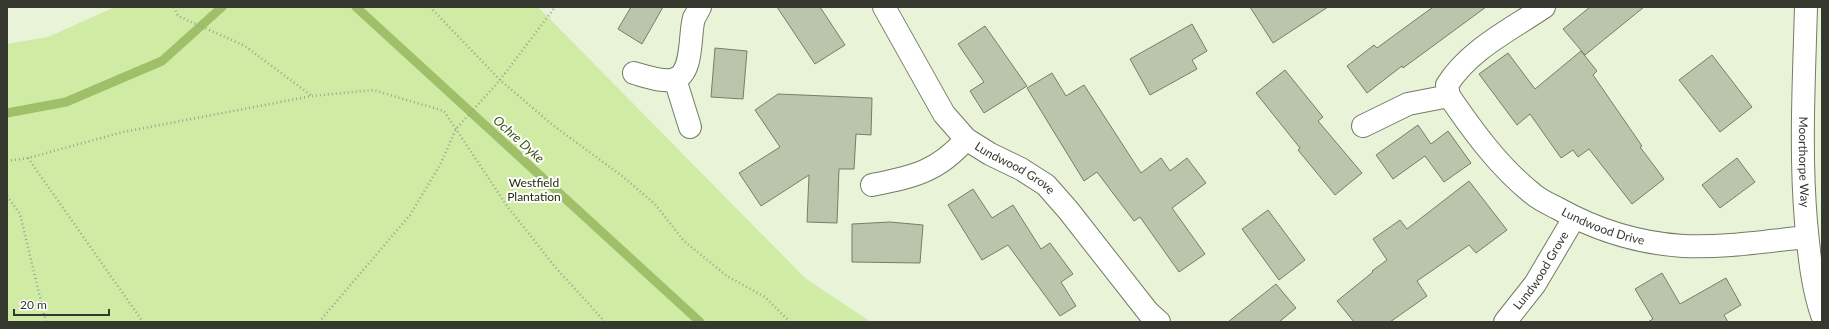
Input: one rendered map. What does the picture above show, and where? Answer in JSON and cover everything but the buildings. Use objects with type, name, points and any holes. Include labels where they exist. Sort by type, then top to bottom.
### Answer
[{"type":"street","points":[[634,73],[663,79],[675,79],[684,72],[689,59],[694,19],[700,7]]},
{"type":"street","name":"Lundwood Grove","points":[[884,7],[944,114],[966,139],[990,154],[1021,169],[1046,185],[1068,210],[1147,319]]},
{"type":"street","points":[[1363,126],[1408,104],[1448,96],[1447,85],[1454,73],[1472,55],[1544,7]]},
{"type":"street","name":"Moorthorpe Way","points":[[1806,7],[1803,90],[1804,182],[1807,236],[1811,264],[1822,315]]},
{"type":"street","points":[[675,79],[690,127]]},
{"type":"street","name":"Lundwood Drive","points":[[1448,96],[1494,158],[1534,195],[1574,218],[1605,231],[1646,242],[1684,246],[1730,245],[1807,236]]},
{"type":"street","points":[[872,185],[911,177],[934,167],[954,154],[966,139]]},
{"type":"street","name":"Lundwood Grove","points":[[1505,322],[1535,284],[1574,218]]},
{"type":"path","points":[[174,7],[178,16],[245,46],[312,96]]},
{"type":"path","points":[[430,7],[500,80],[554,126],[622,176],[655,204],[684,241],[726,276],[765,297],[790,322]]},
{"type":"path","points":[[319,322],[410,215],[440,165],[456,130],[500,80],[555,7]]},
{"type":"path","points":[[7,161],[28,158],[123,132],[312,96],[373,90],[444,112],[507,206],[556,268],[605,322]]},
{"type":"path","points":[[28,158],[143,322]]},
{"type":"path","points":[[7,196],[20,214],[46,322]]},
{"type":"green space","name":"Westfield Plantation","points":[[115,7],[538,7],[805,278],[871,322],[7,322],[7,44],[48,37]]},
{"type":"waterway","points":[[7,113],[66,102],[162,61],[222,7]]},
{"type":"waterway","name":"Ochre Dyke","points":[[356,7],[700,322]]}]
